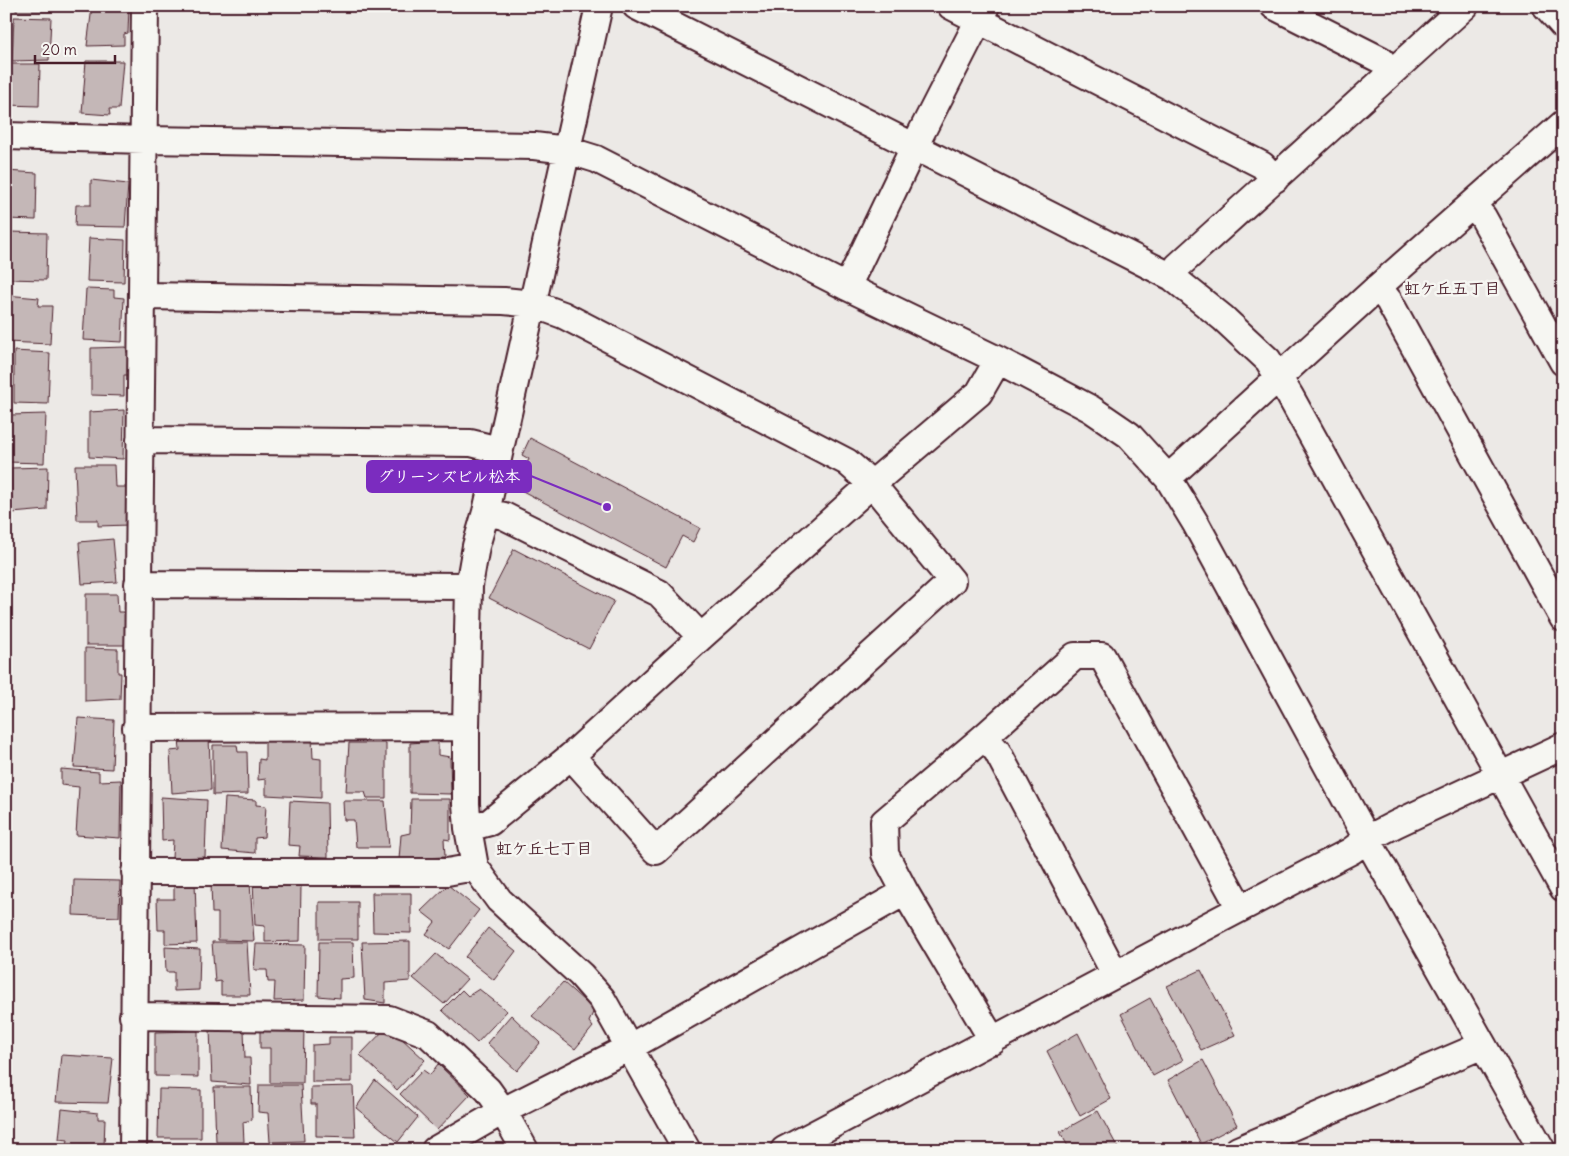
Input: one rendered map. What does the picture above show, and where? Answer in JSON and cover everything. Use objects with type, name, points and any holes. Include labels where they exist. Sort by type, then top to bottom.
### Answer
[{"type":"street","points":[[133,1150],[145,6]]},
{"type":"street","points":[[599,6],[486,512],[476,546],[470,586],[466,804],[475,867],[499,900],[581,975],[602,998],[687,1150]]},
{"type":"street","points":[[636,6],[1172,277],[1223,318],[1262,354],[1279,378],[1563,888]]},
{"type":"street","points":[[951,6],[982,13],[1262,165],[1275,179]]},
{"type":"street","points":[[1274,6],[1382,60],[1392,73]]},
{"type":"street","points":[[1172,277],[1178,266],[1465,6]]},
{"type":"street","points":[[1546,6],[1563,24]]},
{"type":"street","points":[[847,287],[914,147],[982,13]]},
{"type":"street","points":[[1168,478],[1378,287],[1563,124]]},
{"type":"street","points":[[6,136],[534,146],[567,150],[596,159],[847,287],[998,360],[1091,410],[1129,435],[1168,478],[1196,524],[1367,838],[1542,1150]]},
{"type":"street","points":[[1472,204],[1483,217],[1563,362]]},
{"type":"street","points":[[1378,287],[1389,302],[1563,618]]},
{"type":"street","points":[[142,296],[504,301],[533,304],[563,315],[847,462],[872,484],[952,581],[656,851],[572,756]]},
{"type":"street","points":[[468,828],[490,822],[572,756],[701,637],[872,484],[979,393],[998,360]]},
{"type":"street","points":[[140,440],[470,443],[499,450]]},
{"type":"street","points":[[486,512],[504,516],[659,593],[701,637]]},
{"type":"street","points":[[138,584],[470,586]]},
{"type":"street","points":[[993,1041],[905,892],[885,854],[884,822],[1075,656],[1102,656],[1240,908]]},
{"type":"street","points":[[136,728],[466,727]]},
{"type":"street","points":[[984,737],[996,751],[1115,974]]},
{"type":"street","points":[[784,1150],[1351,851],[1367,838],[1563,746]]},
{"type":"street","points":[[135,872],[447,872],[475,867]]},
{"type":"street","points":[[436,1150],[503,1111],[630,1047],[905,892]]},
{"type":"street","points":[[133,1016],[389,1019],[428,1034],[488,1090],[503,1111],[525,1150]]},
{"type":"street","points":[[1238,1150],[1483,1045]]},
{"type":"building","points":[[16,6],[50,6],[50,11],[16,11]]},
{"type":"building","points":[[92,7],[129,7],[128,33],[124,34],[124,45],[87,46]]},
{"type":"building","points":[[14,17],[51,18],[49,60],[12,61]]},
{"type":"building","points":[[86,61],[123,61],[119,109],[109,109],[110,115],[82,113]]},
{"type":"building","points":[[6,64],[40,64],[39,106],[6,105]]},
{"type":"building","points":[[6,171],[37,173],[36,220],[6,219]]},
{"type":"building","points":[[91,180],[128,184],[125,227],[75,226],[76,205],[91,205]]},
{"type":"building","points":[[10,232],[47,233],[46,280],[8,279]]},
{"type":"building","points":[[89,238],[125,240],[124,282],[87,281]]},
{"type":"building","points":[[86,289],[114,290],[114,297],[124,298],[122,342],[83,340]]},
{"type":"building","points":[[6,295],[39,298],[38,306],[52,306],[50,344],[6,342]]},
{"type":"building","points":[[126,347],[127,353],[131,353],[130,375],[124,375],[124,396],[91,395],[91,348]]},
{"type":"building","points":[[14,351],[50,353],[48,404],[14,403]]},
{"type":"building","points":[[124,410],[123,459],[89,457],[89,412]]},
{"type":"building","points":[[46,414],[44,463],[6,462],[6,429],[10,428],[10,415]]},
{"type":"building","points":[[530,438],[700,528],[693,542],[682,536],[666,567],[515,487],[529,459],[522,455]]},
{"type":"building","points":[[75,465],[114,465],[115,487],[127,487],[129,525],[98,526],[98,520],[77,520]]},
{"type":"building","points":[[48,467],[47,510],[12,513],[11,468]]},
{"type":"building","points":[[113,539],[117,582],[82,584],[79,542]]},
{"type":"building","points":[[514,549],[614,601],[589,649],[489,598]]},
{"type":"building","points":[[86,594],[117,594],[118,612],[125,612],[126,645],[86,645]]},
{"type":"building","points":[[85,648],[118,649],[118,673],[121,673],[120,699],[85,701]]},
{"type":"building","points":[[78,718],[114,720],[112,769],[74,767]]},
{"type":"building","points":[[209,737],[211,790],[172,793],[170,751],[180,750],[179,739]]},
{"type":"building","points":[[265,738],[312,738],[313,758],[321,759],[321,798],[266,795],[266,779],[258,780],[259,759],[265,760]]},
{"type":"building","points":[[438,741],[438,755],[450,757],[451,794],[410,793],[410,743]]},
{"type":"building","points":[[349,743],[386,743],[386,798],[367,798],[365,792],[346,792]]},
{"type":"building","points":[[213,745],[237,745],[238,752],[247,752],[248,794],[213,795]]},
{"type":"building","points":[[61,769],[99,772],[99,781],[121,780],[120,838],[76,835],[79,787],[61,785]]},
{"type":"building","points":[[161,797],[207,800],[205,857],[172,858],[173,840],[162,841]]},
{"type":"building","points":[[225,798],[256,800],[256,805],[266,806],[264,837],[255,838],[255,853],[222,850]]},
{"type":"building","points":[[411,799],[450,799],[450,840],[444,839],[445,857],[399,859],[401,835],[410,833]]},
{"type":"building","points":[[290,801],[327,803],[328,857],[299,856],[300,846],[288,845]]},
{"type":"building","points":[[343,801],[385,801],[389,847],[356,847],[354,820],[344,820]]},
{"type":"building","points":[[74,880],[120,881],[119,917],[73,915]]},
{"type":"building","points":[[174,881],[195,882],[197,943],[165,944],[165,930],[158,930],[157,899],[174,899]]},
{"type":"building","points":[[253,882],[301,885],[300,941],[265,942],[265,926],[255,925]]},
{"type":"building","points":[[211,883],[250,883],[254,941],[218,940],[218,913],[212,913]]},
{"type":"building","points":[[448,885],[479,910],[449,949],[426,934],[435,922],[421,911]]},
{"type":"building","points":[[372,893],[411,893],[411,933],[373,932]]},
{"type":"building","points":[[319,902],[358,902],[358,939],[319,939]]},
{"type":"building","points":[[488,928],[516,951],[494,980],[465,957]]},
{"type":"building","points":[[410,941],[410,981],[385,983],[385,1003],[365,1000],[362,942]]},
{"type":"building","points":[[212,942],[247,942],[250,995],[221,995],[221,981],[215,982]]},
{"type":"building","points":[[319,942],[353,942],[354,978],[340,979],[340,998],[318,996]]},
{"type":"building","points":[[256,944],[305,945],[304,1000],[274,1001],[275,982],[268,982],[267,970],[254,970]]},
{"type":"building","points":[[165,947],[200,949],[199,990],[174,991],[174,972],[166,972]]},
{"type":"building","points":[[436,954],[467,979],[444,1004],[413,978]]},
{"type":"building","points":[[1201,970],[1235,1035],[1201,1050],[1167,986]]},
{"type":"building","points":[[563,982],[594,1010],[589,1022],[593,1027],[575,1049],[532,1016]]},
{"type":"building","points":[[479,989],[507,1011],[477,1043],[442,1010],[462,990],[468,996]]},
{"type":"building","points":[[1150,998],[1183,1060],[1153,1076],[1121,1014]]},
{"type":"building","points":[[511,1015],[540,1043],[517,1071],[487,1043]]},
{"type":"building","points":[[260,1025],[304,1026],[303,1083],[270,1083],[270,1048],[260,1048]]},
{"type":"building","points":[[388,1026],[425,1060],[397,1090],[360,1055]]},
{"type":"building","points":[[210,1029],[244,1029],[245,1058],[250,1058],[251,1085],[212,1082]]},
{"type":"building","points":[[198,1031],[198,1077],[155,1076],[155,1032]]},
{"type":"building","points":[[1078,1033],[1111,1099],[1080,1116],[1047,1051]]},
{"type":"building","points":[[329,1037],[352,1037],[352,1082],[312,1082],[312,1045],[329,1044]]},
{"type":"building","points":[[61,1055],[113,1058],[108,1103],[56,1102]]},
{"type":"building","points":[[1203,1060],[1237,1125],[1201,1144],[1168,1080]]},
{"type":"building","points":[[438,1064],[470,1095],[437,1130],[400,1094],[423,1070],[430,1075]]},
{"type":"building","points":[[375,1080],[418,1117],[398,1142],[356,1108]]},
{"type":"building","points":[[259,1085],[301,1085],[304,1141],[270,1142],[268,1113],[258,1112]]},
{"type":"building","points":[[353,1086],[355,1137],[316,1136],[316,1104],[311,1104],[311,1087]]},
{"type":"building","points":[[214,1087],[251,1087],[252,1120],[243,1122],[244,1142],[216,1142]]},
{"type":"building","points":[[159,1089],[201,1090],[201,1138],[158,1138]]},
{"type":"building","points":[[62,1109],[98,1113],[98,1119],[105,1119],[104,1146],[67,1145],[68,1140],[59,1139]]},
{"type":"building","points":[[1098,1111],[1119,1150],[1070,1150],[1060,1132]]},
{"type":"place","name":"グリーンズビル松本","points":[[607,507]]},
{"type":"district","name":"虹ケ丘五丁目","points":[[1452,288]]},
{"type":"district","name":"虹ケ丘七丁目","points":[[544,848]]}]
